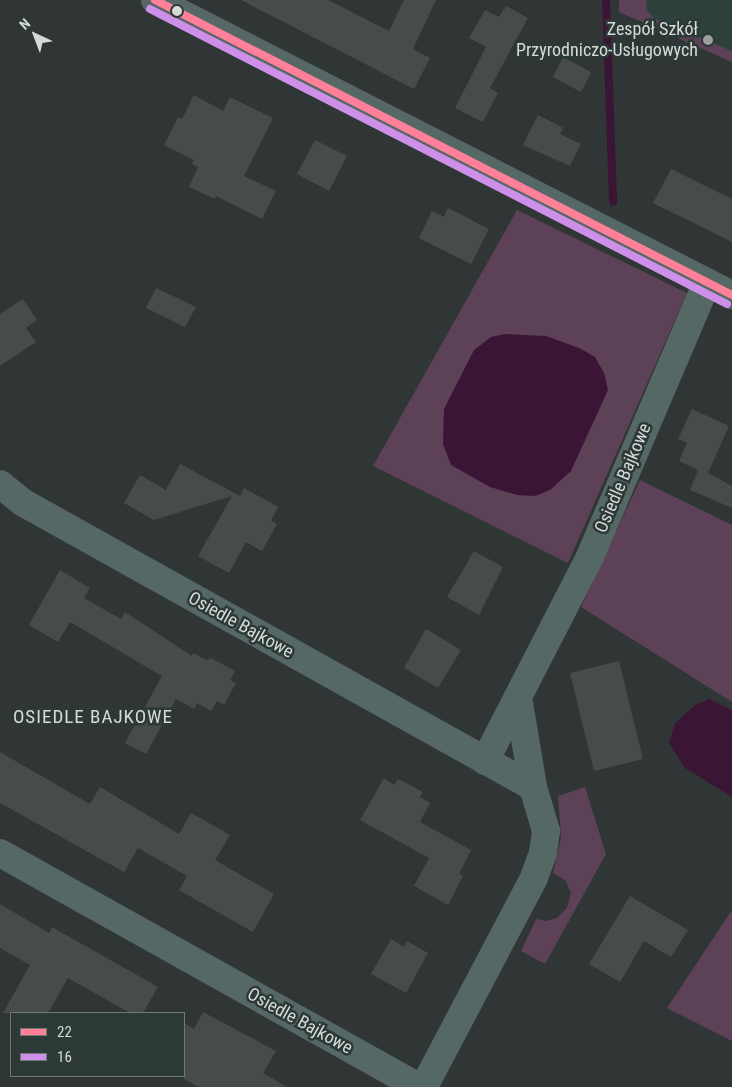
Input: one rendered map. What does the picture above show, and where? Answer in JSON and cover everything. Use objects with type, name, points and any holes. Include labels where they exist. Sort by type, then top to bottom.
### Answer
[{"type":"street","points":[[155,0],[732,295]]},
{"type":"street","name":"Osiedle Bajkowe","points":[[485,761],[589,559],[707,283]]},
{"type":"street","name":"Osiedle Bajkowe","points":[[0,484],[22,502],[533,787]]},
{"type":"street","points":[[424,1087],[534,878],[543,853],[546,831],[533,787],[518,697]]},
{"type":"street","name":"Osiedle Bajkowe","points":[[0,853],[418,1087]]},
{"type":"shaded area","name":"Zespół Szkół Przyrodniczo-Usługowych","points":[[619,0],[732,0],[732,62],[619,12]]},
{"type":"shaded area","points":[[619,0],[646,0],[647,10],[654,18],[732,51],[732,62],[619,12]]},
{"type":"shaded area","points":[[517,210],[687,293],[568,563],[373,466]]},
{"type":"shaded area","points":[[505,334],[546,336],[579,348],[595,357],[604,373],[608,390],[571,471],[550,490],[535,496],[517,495],[490,487],[451,465],[443,444],[444,409],[474,350],[491,337]]},
{"type":"shaded area","points":[[640,480],[732,525],[732,702],[581,607]]},
{"type":"shaded area","points":[[709,699],[732,710],[732,797],[685,768],[669,743],[675,723],[694,706]]},
{"type":"shaded area","points":[[585,787],[606,854],[545,964],[521,951],[536,919],[546,921],[557,918],[567,908],[571,893],[566,881],[553,873],[561,838],[558,796]]},
{"type":"shaded area","points":[[732,910],[732,1041],[667,1008]]},
{"type":"building","points":[[241,0],[328,0],[389,31],[404,0],[436,0],[413,49],[430,58],[414,89]]},
{"type":"building","points":[[506,6],[528,18],[490,88],[498,93],[483,122],[455,108],[486,47],[469,38],[485,10],[499,17]]},
{"type":"building","points":[[563,57],[591,72],[581,92],[553,77]]},
{"type":"building","points":[[194,95],[223,111],[230,97],[273,118],[244,176],[276,191],[262,219],[216,196],[215,199],[189,187],[198,167],[192,164],[194,160],[164,145],[178,117],[182,119]]},
{"type":"building","points":[[538,115],[563,128],[560,134],[581,144],[570,166],[523,145]]},
{"type":"building","points":[[315,140],[347,156],[329,191],[297,174]]},
{"type":"building","points":[[671,169],[732,199],[732,242],[653,203]]},
{"type":"building","points":[[448,208],[489,229],[471,264],[419,238],[432,211],[444,217]]},
{"type":"building","points":[[156,288],[196,307],[185,327],[146,308]]},
{"type":"building","points":[[23,299],[37,320],[26,328],[36,342],[0,366],[0,314]]},
{"type":"building","points":[[692,409],[729,426],[708,473],[732,486],[732,508],[690,490],[698,470],[679,461],[687,443],[678,439]]},
{"type":"building","points":[[180,464],[240,496],[244,488],[278,507],[271,521],[277,524],[262,551],[246,542],[229,573],[198,556],[232,496],[154,520],[124,503],[140,475],[166,490]]},
{"type":"building","points":[[474,551],[503,567],[479,615],[447,597]]},
{"type":"building","points":[[60,570],[90,588],[84,598],[121,619],[125,612],[192,656],[193,653],[207,660],[211,658],[235,671],[230,680],[236,683],[224,705],[217,701],[211,711],[197,703],[194,709],[176,699],[146,754],[125,743],[162,676],[70,622],[58,642],[29,625]]},
{"type":"building","points":[[426,629],[461,650],[438,688],[404,668]]},
{"type":"building","points":[[619,661],[643,759],[594,771],[570,673]]},
{"type":"building","points":[[0,752],[90,804],[100,787],[179,834],[191,813],[230,835],[215,860],[274,894],[253,932],[179,890],[187,876],[138,848],[124,872],[0,803]]},
{"type":"building","points":[[384,778],[394,785],[398,779],[423,792],[420,797],[430,803],[420,822],[471,850],[459,874],[463,876],[448,905],[414,886],[429,858],[360,820]]},
{"type":"building","points":[[630,896],[688,930],[671,957],[644,941],[620,982],[589,964]]},
{"type":"building","points":[[0,904],[49,933],[52,927],[158,987],[144,1012],[128,1012],[68,978],[49,1012],[3,1013],[30,965],[0,948]]},
{"type":"building","points":[[391,939],[404,947],[407,941],[428,953],[406,993],[371,974]]},
{"type":"building","points":[[203,1012],[276,1051],[263,1073],[287,1087],[198,1087],[184,1079],[185,1024],[194,1029]]},
{"type":"waterway","points":[[606,0],[613,202]]},
{"type":"transit line","name":"22","points":[[155,0],[732,295]]},
{"type":"transit line","name":"16","points":[[150,9],[727,304]]},
{"type":"place","name":"Zespół Szkół Przyrodniczo-Usługowych","points":[[708,40]]},
{"type":"district","name":"OSIEDLE BAJKOWE","points":[[93,717]]}]
